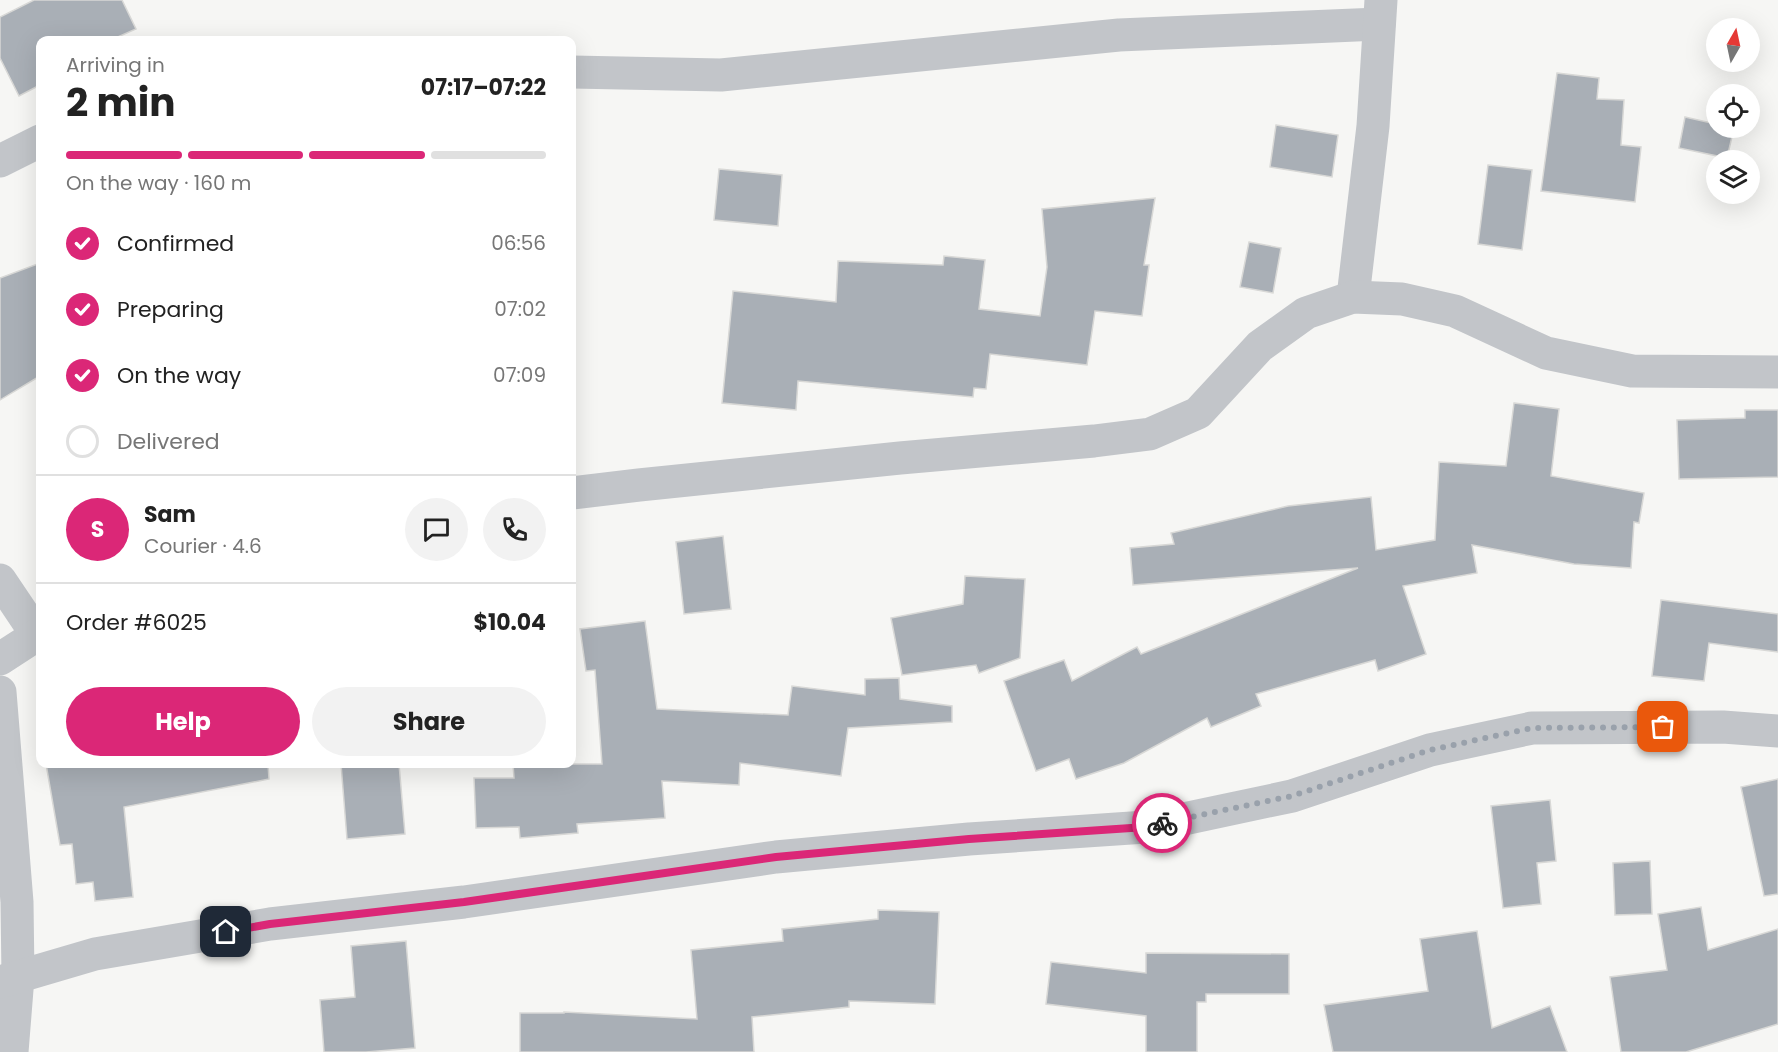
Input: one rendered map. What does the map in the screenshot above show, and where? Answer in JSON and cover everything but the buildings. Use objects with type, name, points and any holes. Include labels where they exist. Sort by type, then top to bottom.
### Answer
[{"type":"street","points":[[576,72],[721,75],[1119,35],[1380,12],[1373,126],[1353,297]]},
{"type":"street","points":[[0,161],[36,143]]},
{"type":"street","points":[[576,493],[1150,434],[1198,413],[1260,346],[1306,313],[1353,297],[1402,299],[1455,311],[1546,353],[1632,371],[1778,372]]},
{"type":"street","points":[[0,580],[36,630]]},
{"type":"street","points":[[0,659],[36,636]]},
{"type":"street","points":[[0,692],[17,902],[9,980],[12,1052]]},
{"type":"street","points":[[9,980],[95,954],[270,924],[464,902],[776,857],[969,839],[1146,827],[1292,796],[1430,750],[1532,728],[1723,727],[1778,731]]},
{"type":"way so far","points":[[1162,823],[1292,796],[1430,750],[1532,728],[1663,727]]},
{"type":"route","points":[[226,932],[270,924],[464,902],[776,857],[969,839],[1146,827],[1162,823]]}]
